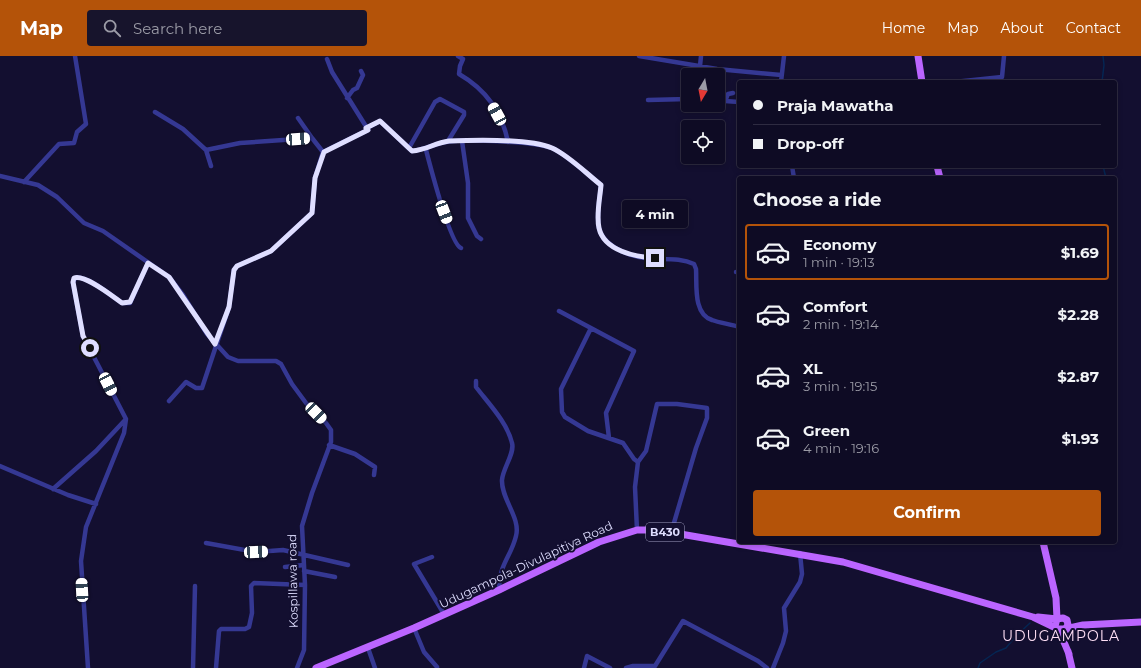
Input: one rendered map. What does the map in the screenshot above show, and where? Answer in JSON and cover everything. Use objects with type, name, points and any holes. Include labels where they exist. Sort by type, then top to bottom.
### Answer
[{"type":"main road","points":[[918,56],[922,80]]},
{"type":"main road","name":"Udugampola-Divulapitiya Road","points":[[316,668],[414,628],[499,590],[599,542],[637,530],[671,533],[737,543]]},
{"type":"main road","name":"Udugampola-Divulapitiya Road","points":[[742,544],[800,553],[843,562],[1032,617],[1062,629]]},
{"type":"main road","points":[[1043,544],[1056,598],[1068,625],[1062,629]]},
{"type":"main road","points":[[1056,598],[1057,619],[1055,623],[1062,629],[1072,668]]},
{"type":"main road","name":"Udugampola-Divulapitiya Road","points":[[1032,617],[1065,619],[1083,625]]},
{"type":"main road","points":[[1062,629],[1083,625],[1141,622]]},
{"type":"street","points":[[24,182],[59,144],[74,144],[77,132],[86,124],[75,56]]},
{"type":"street","points":[[458,56],[463,59],[459,74],[473,82],[486,94],[503,124],[508,142]]},
{"type":"street","points":[[639,56],[669,59],[700,66],[781,75]]},
{"type":"street","points":[[700,66],[701,56]]},
{"type":"street","points":[[781,80],[784,56]]},
{"type":"street","points":[[973,80],[1002,77],[1004,56]]},
{"type":"street","points":[[169,401],[186,382],[196,388],[202,388],[215,344],[229,307],[234,270],[241,263],[271,251],[312,213],[315,178],[324,152],[368,130],[347,98],[326,59]]},
{"type":"street","points":[[347,98],[361,83],[363,75],[361,70]]},
{"type":"street","points":[[733,94],[728,94],[726,101],[737,102]]},
{"type":"street","points":[[409,148],[435,102],[440,99],[464,112],[448,141]]},
{"type":"street","points":[[648,100],[681,99]]},
{"type":"street","points":[[155,112],[183,129],[206,150],[211,166]]},
{"type":"street","points":[[298,118],[324,152]]},
{"type":"street","points":[[366,128],[380,121],[412,151],[426,150],[432,144],[448,141],[508,142],[542,145],[553,149],[601,185],[599,227],[603,237],[615,248],[639,257],[689,261],[694,264],[696,269],[698,307],[703,315],[711,320],[737,326]]},
{"type":"street","points":[[206,150],[240,143],[312,138]]},
{"type":"street","points":[[462,141],[468,183],[468,218],[477,236],[481,240]]},
{"type":"street","points":[[426,150],[449,229],[456,244],[461,248]]},
{"type":"street","name":"Kospillawa road","points":[[0,176],[38,185],[56,197],[84,223],[103,231],[169,277],[215,344],[228,357],[238,361],[276,361],[281,364],[292,384],[306,403],[331,430],[330,446],[302,526],[305,586],[304,650],[297,668]]},
{"type":"street","points":[[88,668],[81,561],[86,527],[124,433],[126,419],[83,336],[73,282],[74,278],[79,277],[86,279],[122,303],[127,304],[130,302],[148,263]]},
{"type":"street","points":[[559,311],[634,351],[606,413],[609,438]]},
{"type":"street","points":[[591,328],[561,389],[562,412],[566,417],[588,431],[623,443],[634,459],[638,462]]},
{"type":"street","points":[[476,381],[476,387],[504,426],[512,443],[513,450],[505,465],[502,481],[506,499],[515,522],[517,535],[499,574],[499,590]]},
{"type":"street","points":[[637,530],[635,487],[638,462],[646,451],[657,404],[677,404],[707,408],[707,418],[696,448],[671,533]]},
{"type":"street","points":[[53,489],[96,451],[126,419]]},
{"type":"street","points":[[330,446],[354,454],[375,467],[374,475]]},
{"type":"street","points":[[0,466],[53,489],[96,504]]},
{"type":"street","points":[[206,543],[256,552],[283,550],[348,565]]},
{"type":"street","points":[[774,668],[786,631],[784,608],[800,582],[802,574],[800,553]]},
{"type":"street","points":[[432,556],[414,564],[444,614]]},
{"type":"street","points":[[285,567],[304,565]]},
{"type":"street","points":[[304,571],[335,577]]},
{"type":"street","points":[[216,668],[220,629],[245,629],[249,627],[252,613],[251,586],[254,583],[305,586]]},
{"type":"street","points":[[193,668],[195,586]]},
{"type":"street","points":[[626,668],[633,666],[655,666],[684,621],[758,661],[767,668]]},
{"type":"street","points":[[414,628],[424,652],[437,667]]},
{"type":"street","points":[[368,648],[375,668]]},
{"type":"street","points":[[584,668],[587,656],[610,668]]},
{"type":"waterway","points":[[1102,80],[1104,65],[1103,56]]},
{"type":"waterway","points":[[1104,168],[1106,176]]},
{"type":"waterway","points":[[978,668],[980,663],[996,652],[1006,648],[1030,623]]},
{"type":"district","name":"UDUGAMPOLA","points":[[1061,636]]},
{"type":"route","points":[[90,348],[83,336],[73,282],[74,278],[79,277],[86,279],[122,303],[127,304],[130,302],[148,263],[169,277],[215,344],[229,307],[234,270],[241,263],[271,251],[283,238],[312,213],[315,178],[324,152],[368,130],[366,128],[380,121],[412,151],[426,150],[432,144],[448,141],[508,142],[542,145],[553,149],[601,185],[599,227],[603,237],[615,248],[639,257],[655,258]]}]
